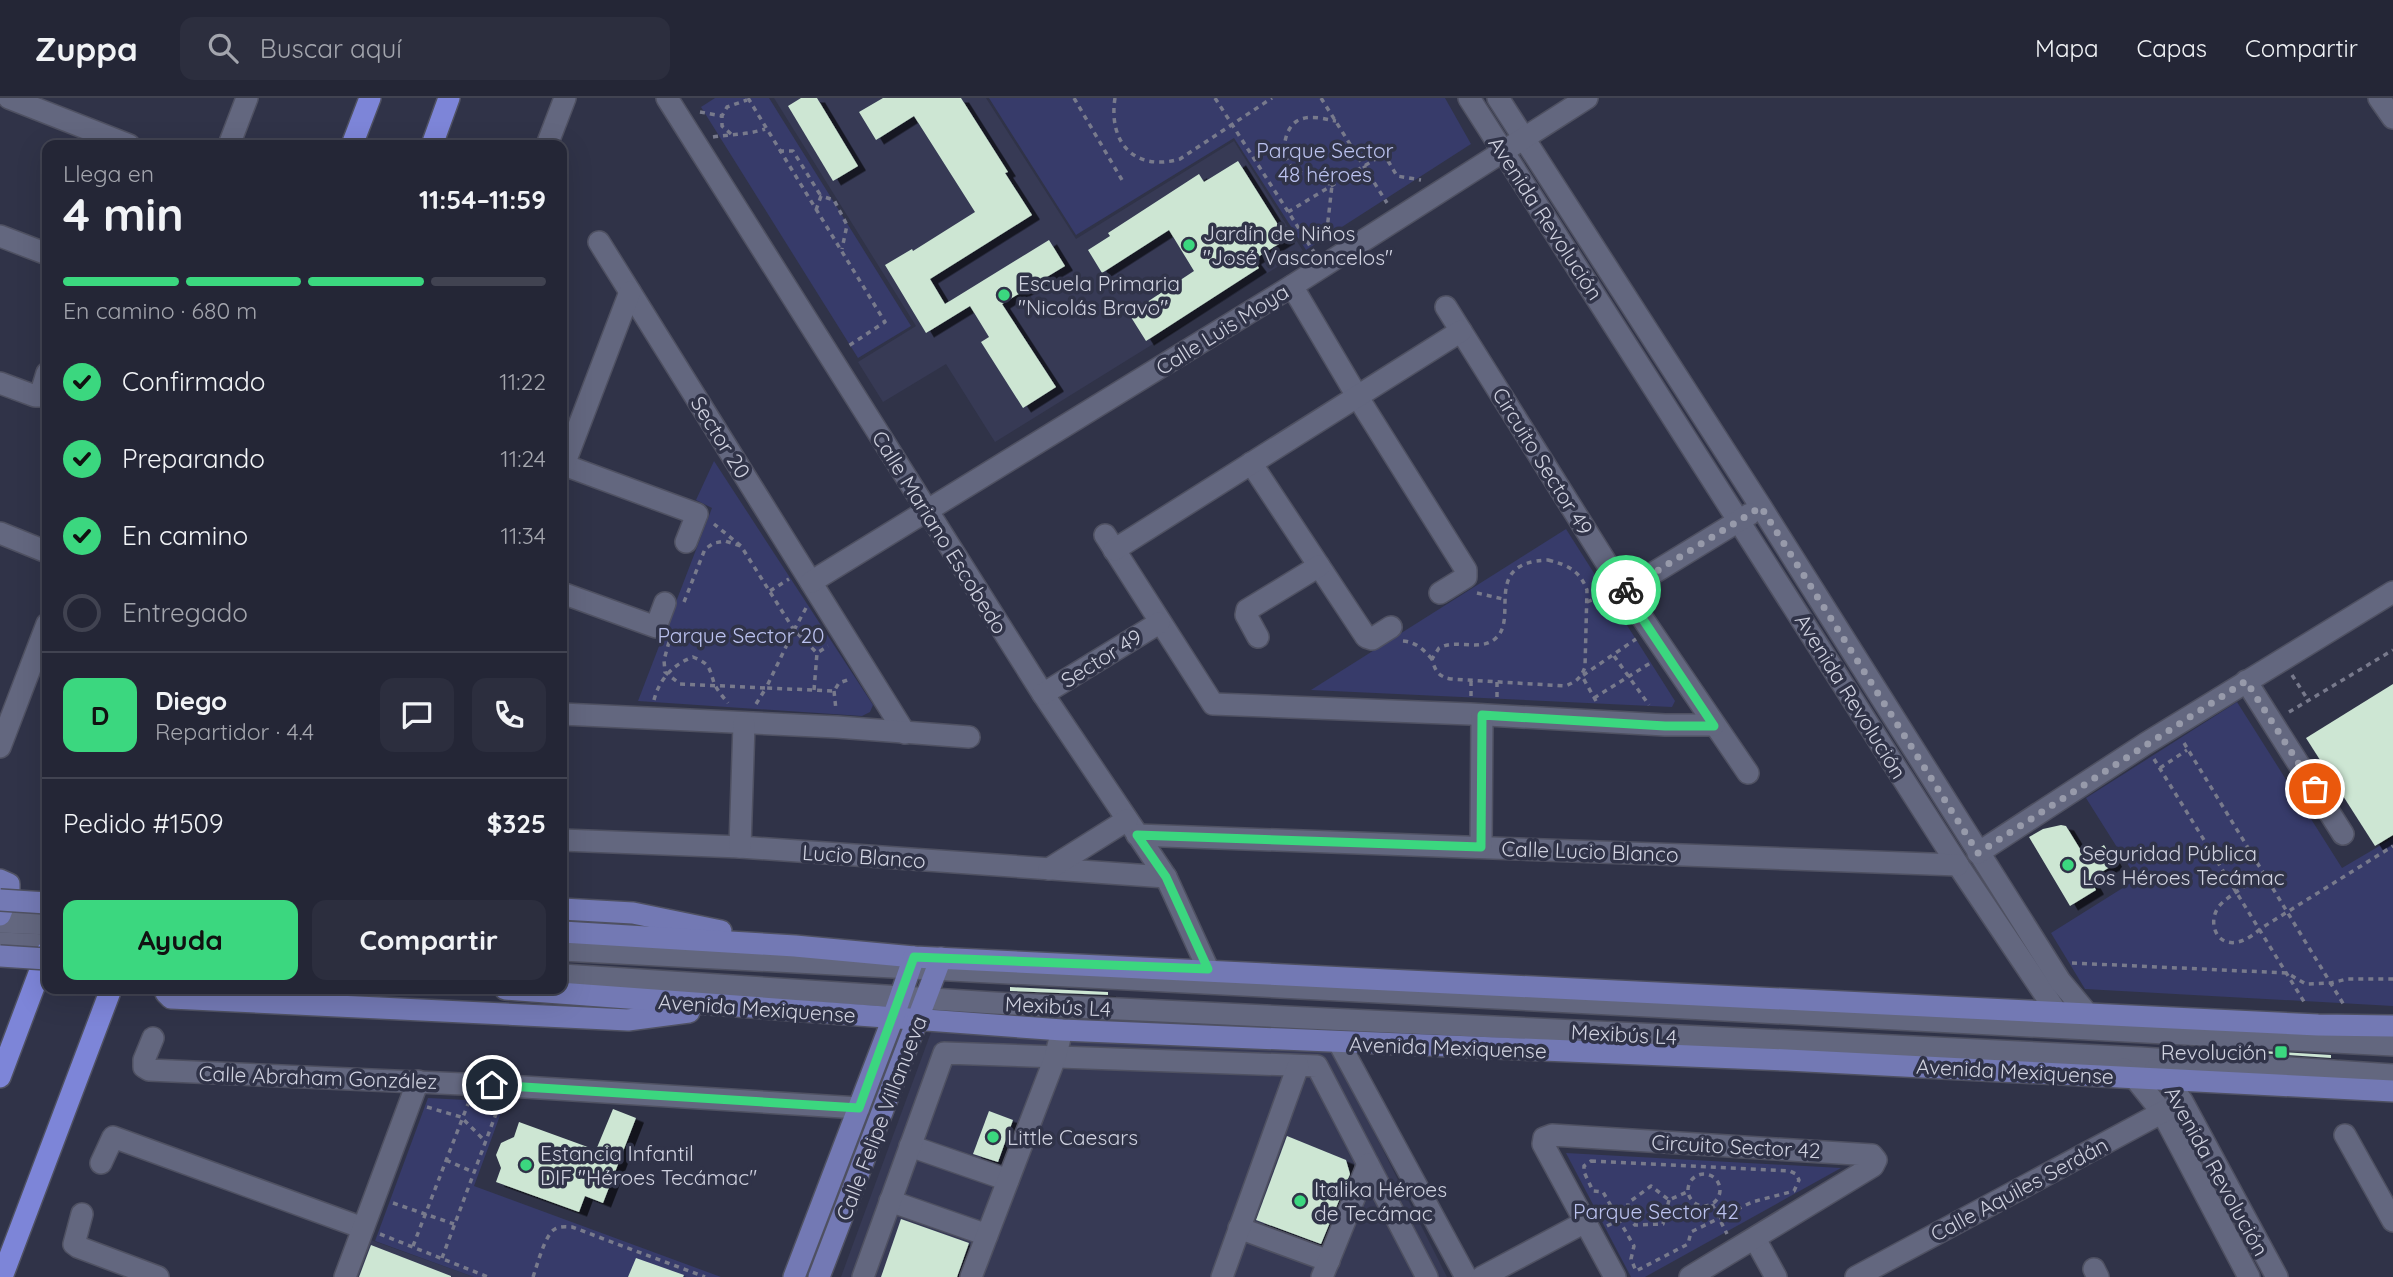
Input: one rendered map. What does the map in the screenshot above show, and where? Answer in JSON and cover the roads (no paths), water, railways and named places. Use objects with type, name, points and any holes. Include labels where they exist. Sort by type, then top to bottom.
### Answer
[{"type":"highway","points":[[354,140],[370,98]]},
{"type":"highway","points":[[434,140],[449,98]]},
{"type":"highway","points":[[0,1077],[42,965]]},
{"type":"highway","points":[[2,1277],[109,994]]},
{"type":"main road","points":[[0,880],[9,884],[9,891],[0,915]]},
{"type":"main road","points":[[0,901],[42,903]]},
{"type":"main road","points":[[567,909],[633,913],[795,946],[912,963]]},
{"type":"main road","points":[[567,933],[795,946]]},
{"type":"main road","points":[[0,956],[42,958]]},
{"type":"main road","name":"Calle Felipe Villanueva","points":[[794,1277],[912,963]]},
{"type":"main road","points":[[939,965],[1208,969],[2056,1011],[2081,1020],[2393,1026]]},
{"type":"main road","name":"Calle Felipe Villanueva","points":[[819,1277],[939,965]]},
{"type":"main road","points":[[167,994],[171,998],[628,1020],[733,1006]]},
{"type":"main road","name":"Avenida Mexiquense","points":[[567,994],[1062,1030],[1774,1060],[2138,1068],[2167,1080],[2393,1091]]},
{"type":"street","points":[[9,98],[116,140]]},
{"type":"street","points":[[231,140],[247,98]]},
{"type":"street","points":[[549,140],[565,98]]},
{"type":"street","name":"Avenida Revolución","points":[[1469,98],[1958,864],[2056,1011]]},
{"type":"street","name":"Avenida Revolución","points":[[1497,98],[2049,961],[2081,1020],[2109,1057],[2138,1068]]},
{"type":"street","name":"Calle Luis Moya","points":[[927,512],[1587,98]]},
{"type":"street","points":[[2379,98],[2393,118]]},
{"type":"street","name":"Calle Mariano Escobedo","points":[[675,101],[694,141],[927,512],[1043,694],[1166,877],[1208,969]]},
{"type":"street","points":[[0,236],[42,252]]},
{"type":"street","name":"Sector 20","points":[[599,242],[905,733]]},
{"type":"street","points":[[1292,285],[1357,396],[1466,570],[1466,577],[1440,593]]},
{"type":"street","points":[[567,457],[630,292]]},
{"type":"street","name":"Circuito Sector 49","points":[[1446,307],[1624,591],[1748,773]]},
{"type":"street","points":[[1387,629],[1372,639],[1366,637],[1251,463],[1461,331]]},
{"type":"street","points":[[0,383],[35,396],[40,396],[42,389]]},
{"type":"street","name":"Sector 49","points":[[1251,463],[1110,542],[1159,623],[1213,704],[1482,715]]},
{"type":"street","points":[[567,468],[696,514],[686,542]]},
{"type":"street","points":[[1624,591],[1761,507]]},
{"type":"street","points":[[814,586],[927,512]]},
{"type":"street","points":[[0,533],[42,550]]},
{"type":"street","points":[[1258,637],[1246,615],[1247,610],[1319,566]]},
{"type":"street","points":[[1978,853],[2145,744],[2393,592]]},
{"type":"street","points":[[567,595],[656,627],[673,606]]},
{"type":"street","name":"Sector 49","points":[[1043,694],[1159,623]]},
{"type":"street","points":[[0,747],[42,637]]},
{"type":"street","points":[[2246,681],[2343,834]]},
{"type":"street","points":[[567,714],[969,737]]},
{"type":"street","points":[[1481,847],[1482,715],[1665,726],[1714,726]]},
{"type":"street","points":[[740,847],[744,724]]},
{"type":"street","points":[[1049,869],[1132,828]]},
{"type":"street","name":"Calle Lucio Blanco","points":[[1132,828],[1481,847],[1958,864]]},
{"type":"street","name":"Lucio Blanco","points":[[567,840],[740,847],[1166,877]]},
{"type":"street","points":[[0,922],[42,924]]},
{"type":"street","points":[[0,943],[42,945]]},
{"type":"street","name":"Mexibús L4","points":[[567,950],[912,963],[1002,973],[1718,1008],[2081,1020]]},
{"type":"street","name":"Mexibús L4","points":[[567,975],[1036,1005],[2109,1057]]},
{"type":"street","name":"Avenida Revolución","points":[[2081,1020],[2107,1029],[2138,1068],[2249,1277]]},
{"type":"street","points":[[2107,1029],[2393,1045]]},
{"type":"street","points":[[971,1277],[1055,1058],[1062,1030]]},
{"type":"street","name":"Calle Abraham González","points":[[153,1038],[144,1067],[149,1070],[477,1084],[859,1108]]},
{"type":"street","points":[[1257,1064],[1265,1039]]},
{"type":"street","points":[[1339,1043],[1465,1277]]},
{"type":"street","points":[[863,1277],[944,1053],[1317,1066],[1427,1277]]},
{"type":"street","points":[[1222,1277],[1298,1066]]},
{"type":"street","points":[[2138,1068],[2393,1075]]},
{"type":"street","name":"Avenida Revolución","points":[[2167,1080],[2182,1101],[2277,1277]]},
{"type":"street","points":[[345,1277],[418,1081]]},
{"type":"street","name":"Calle Aquiles Serdán","points":[[1856,1277],[2182,1101]]},
{"type":"street","name":"Circuito Sector 42","points":[[1615,1277],[1543,1144],[1544,1138],[1552,1135],[1871,1154],[1876,1160],[1873,1166],[1690,1277]]},
{"type":"street","points":[[2345,1135],[2383,1186],[2393,1221]]},
{"type":"street","points":[[101,1163],[113,1137],[363,1228]]},
{"type":"street","points":[[910,1146],[1008,1180]]},
{"type":"street","points":[[1239,1228],[1325,1269],[1368,1164]]},
{"type":"street","points":[[890,1201],[987,1235]]},
{"type":"street","points":[[82,1214],[74,1244],[158,1277]]},
{"type":"street","points":[[1482,1277],[1590,1227]]},
{"type":"street","points":[[1755,1239],[1776,1277]]},
{"type":"place","name":"Jardín de Niños \"José Vasconcelos\"","points":[[1189,245]]},
{"type":"place","name":"Escuela Primaria \"Nicolás Bravo\"","points":[[1004,295]]},
{"type":"place","name":"Seguridad Pública Los Héroes Tecámac","points":[[2068,865]]},
{"type":"place","name":"Revolución","points":[[2281,1052]]},
{"type":"place","name":"Little Caesars","points":[[993,1137]]},
{"type":"place","name":"Estancia Infantil DIF \"Héroes Tecámac\"","points":[[526,1165]]},
{"type":"place","name":"Italika Héroes de Tecámac","points":[[1300,1201]]},
{"type":"park label","name":"Parque Sector 48 héroes","points":[[1325,162]]},
{"type":"park label","name":"Parque Sector 20","points":[[741,635]]},
{"type":"park label","name":"Parque Sector 42","points":[[1656,1211]]}]
